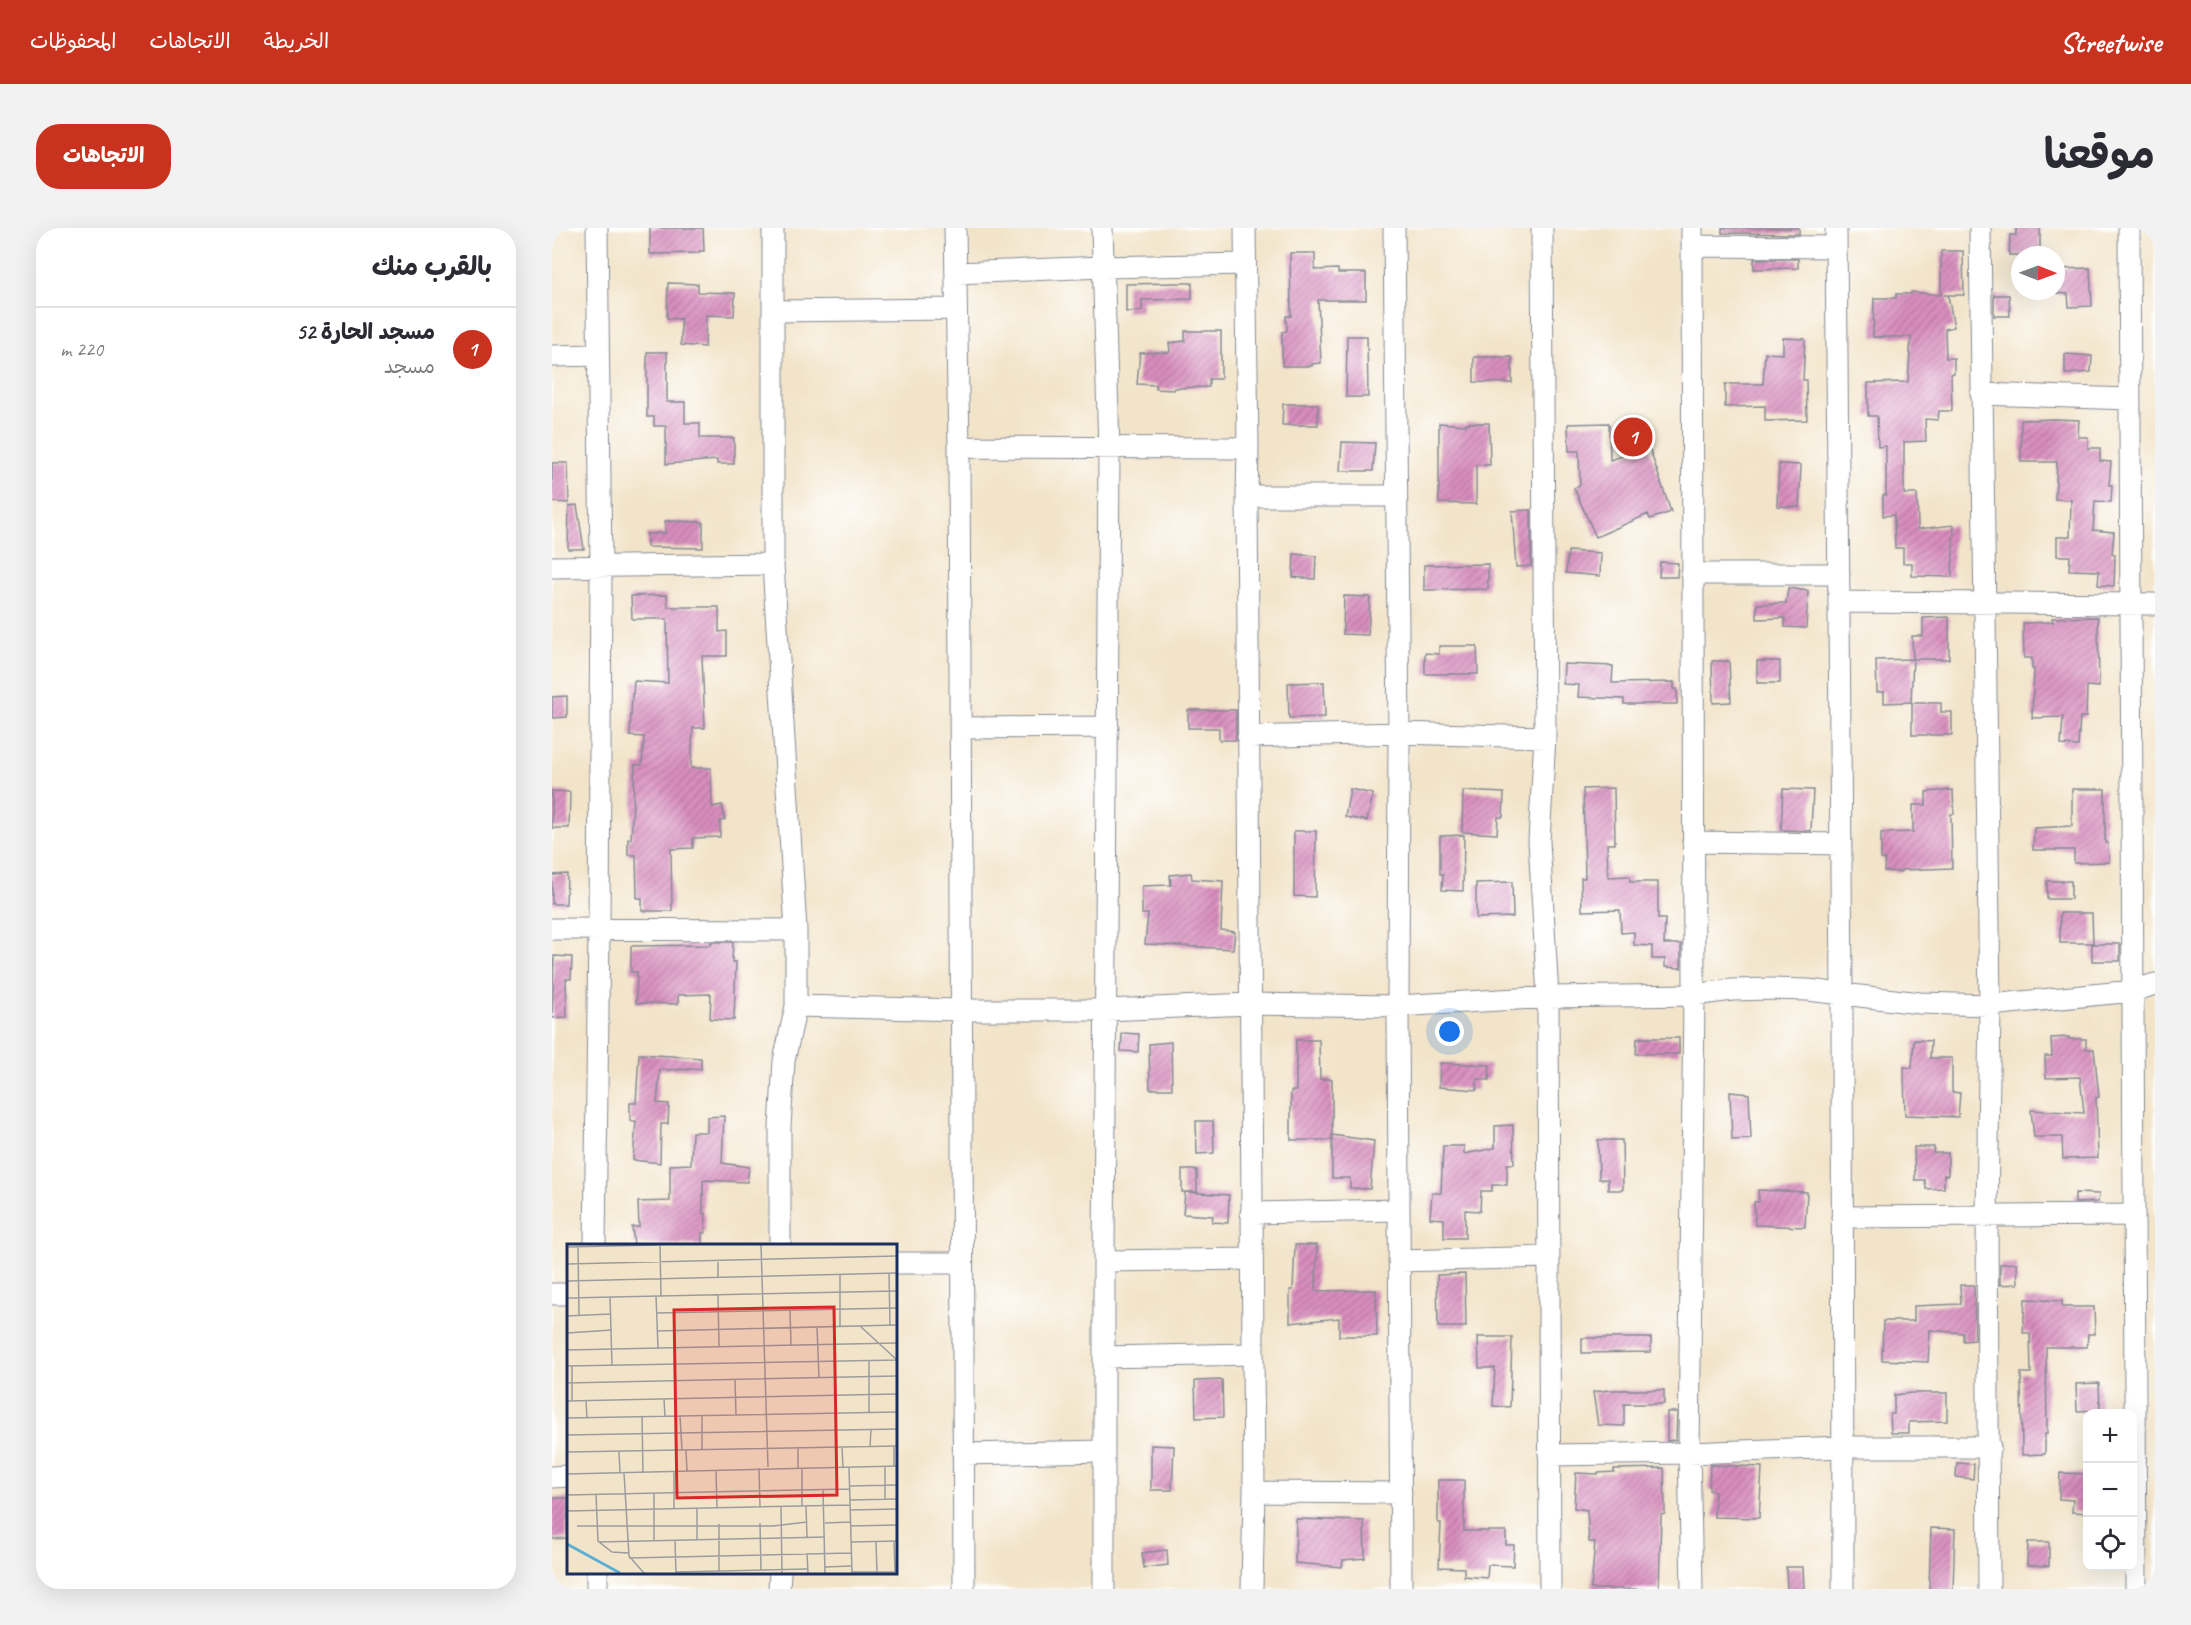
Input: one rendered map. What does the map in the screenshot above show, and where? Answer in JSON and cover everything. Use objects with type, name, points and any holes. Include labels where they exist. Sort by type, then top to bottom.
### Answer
[{"type":"street","points":[[595,1244],[601,567],[597,228]]},
{"type":"street","points":[[773,228],[773,564],[796,930],[796,1006],[784,1061],[780,1127],[780,1244]]},
{"type":"street","points":[[955,228],[959,447],[964,1589]]},
{"type":"street","points":[[1102,228],[1109,447],[1104,1589]]},
{"type":"street","points":[[1245,228],[1254,1492],[1252,1589]]},
{"type":"street","points":[[1394,228],[1399,733],[1401,1589]]},
{"type":"street","points":[[1542,228],[1545,737],[1539,841],[1548,997],[1550,1589]]},
{"type":"street","points":[[1980,228],[1990,1005],[1987,1216],[1989,1589]]},
{"type":"street","points":[[2129,228],[2134,1215],[2145,1317],[2136,1589]]},
{"type":"street","points":[[1692,1589],[1689,1453],[1694,995],[1692,237],[1836,238],[1842,995],[1843,1589]]},
{"type":"street","points":[[956,273],[1245,264]]},
{"type":"street","points":[[774,311],[955,309]]},
{"type":"street","points":[[552,356],[598,355]]},
{"type":"street","points":[[1981,394],[2129,399]]},
{"type":"street","points":[[959,447],[1248,448]]},
{"type":"street","points":[[1247,496],[1395,496]]},
{"type":"street","points":[[552,567],[773,564]]},
{"type":"street","points":[[1692,574],[1839,574]]},
{"type":"street","points":[[1839,602],[2155,604]]},
{"type":"street","points":[[960,728],[1108,728]]},
{"type":"street","points":[[1248,737],[1399,733],[1545,737]]},
{"type":"street","points":[[1693,842],[1841,844]]},
{"type":"street","points":[[552,929],[796,930]]},
{"type":"street","points":[[796,1006],[961,1010],[1106,1010],[1250,1004],[1398,1006],[1548,997],[1694,995],[1770,988],[1920,1003],[1990,1005],[2133,991],[2155,984]]},
{"type":"street","points":[[1251,1213],[1399,1210]]},
{"type":"street","points":[[1842,1217],[2134,1215]]},
{"type":"street","points":[[1399,1261],[1548,1257]]},
{"type":"street","points":[[1104,1262],[1251,1259]]},
{"type":"street","points":[[897,1263],[962,1263]]},
{"type":"street","points":[[1104,1357],[1252,1354]]},
{"type":"street","points":[[1549,1455],[1689,1453],[1843,1447],[1990,1447]]},
{"type":"street","points":[[963,1454],[1104,1451]]},
{"type":"street","points":[[552,1477],[567,1476]]},
{"type":"street","points":[[1254,1492],[1401,1493]]},
{"type":"street","points":[[779,1589],[780,1574]]},
{"type":"building","points":[[650,228],[703,228],[704,251],[650,254]]},
{"type":"building","points":[[1722,228],[1799,228],[1799,234],[1722,233]]},
{"type":"building","points":[[2016,228],[2040,228],[2040,246],[2011,246],[2011,255],[2009,255],[2010,235],[2016,235]]},
{"type":"building","points":[[1941,251],[1963,251],[1964,295],[1948,295],[1954,327],[1945,329],[1946,358],[1954,358],[1954,373],[1951,374],[1952,411],[1939,411],[1938,420],[1925,419],[1926,441],[1904,442],[1904,494],[1917,494],[1918,529],[1954,525],[1952,577],[1912,576],[1912,563],[1903,563],[1903,548],[1895,548],[1894,515],[1883,516],[1883,495],[1886,495],[1886,446],[1878,447],[1877,416],[1868,416],[1868,383],[1908,382],[1911,337],[1873,337],[1874,298],[1896,298],[1896,294],[1911,294],[1911,292],[1941,295]]},
{"type":"building","points":[[1290,253],[1315,253],[1315,270],[1338,269],[1338,273],[1366,273],[1366,300],[1318,300],[1321,363],[1312,364],[1312,366],[1282,366],[1282,332],[1287,331],[1286,316],[1291,316]]},
{"type":"building","points":[[1754,259],[1798,259],[1798,268],[1754,269]]},
{"type":"building","points":[[2090,268],[2092,306],[2069,307],[2068,294],[2065,294],[2065,269]]},
{"type":"building","points":[[668,283],[698,284],[698,292],[735,293],[734,316],[706,315],[705,347],[681,345],[681,319],[667,318]]},
{"type":"building","points":[[1192,283],[1192,299],[1142,300],[1142,311],[1126,312],[1126,284]]},
{"type":"building","points":[[1994,295],[2009,295],[2010,316],[1994,316]]},
{"type":"building","points":[[1185,331],[1221,331],[1221,379],[1209,379],[1209,387],[1174,388],[1174,390],[1156,389],[1156,385],[1137,384],[1140,353],[1170,352],[1169,343],[1185,341]]},
{"type":"building","points":[[1347,336],[1367,336],[1368,397],[1346,397]]},
{"type":"building","points":[[1783,338],[1805,339],[1803,380],[1806,380],[1807,420],[1765,421],[1765,406],[1725,407],[1725,384],[1763,384],[1765,353],[1783,354]]},
{"type":"building","points":[[647,352],[667,352],[667,402],[685,402],[685,423],[700,423],[700,438],[734,438],[734,464],[717,464],[717,460],[666,464],[666,426],[654,426],[654,417],[647,417]]},
{"type":"building","points":[[2065,354],[2092,356],[2091,372],[2065,374]]},
{"type":"building","points":[[1474,357],[1512,357],[1512,383],[1474,382]]},
{"type":"building","points":[[1283,404],[1318,404],[1318,425],[1282,425]]},
{"type":"building","points":[[2021,420],[2079,420],[2078,437],[2088,437],[2088,448],[2100,448],[2100,461],[2111,462],[2109,485],[2112,485],[2111,502],[2095,501],[2093,530],[2114,532],[2112,554],[2115,555],[2114,586],[2098,585],[2099,571],[2069,570],[2070,556],[2057,556],[2057,537],[2070,537],[2071,500],[2055,499],[2057,462],[2021,462]]},
{"type":"building","points":[[1439,423],[1466,425],[1466,423],[1489,423],[1490,465],[1476,465],[1476,504],[1439,503]]},
{"type":"building","points":[[1609,423],[1610,460],[1649,447],[1671,512],[1650,519],[1648,514],[1596,537],[1574,488],[1580,485],[1579,451],[1569,451],[1568,424]]},
{"type":"building","points":[[1342,442],[1375,443],[1373,471],[1340,471]]},
{"type":"building","points":[[552,463],[568,463],[569,503],[552,502]]},
{"type":"building","points":[[1779,464],[1801,465],[1799,507],[1777,506]]},
{"type":"building","points":[[577,505],[584,549],[568,549],[569,506]]},
{"type":"building","points":[[1531,510],[1531,566],[1516,567],[1512,511]]},
{"type":"building","points":[[665,521],[703,522],[703,548],[647,547],[647,534],[665,533]]},
{"type":"building","points":[[1568,551],[1601,553],[1600,576],[1566,573]]},
{"type":"building","points":[[1294,554],[1316,556],[1315,579],[1293,577]]},
{"type":"building","points":[[1660,562],[1678,563],[1677,577],[1659,577]]},
{"type":"building","points":[[1488,564],[1488,589],[1424,590],[1424,565]]},
{"type":"building","points":[[1788,588],[1808,591],[1806,628],[1785,627],[1785,618],[1757,619],[1757,604],[1786,603]]},
{"type":"building","points":[[667,595],[668,607],[719,607],[719,632],[727,631],[727,656],[702,656],[705,728],[693,728],[691,768],[711,768],[712,807],[722,805],[725,820],[720,821],[720,837],[693,838],[693,848],[671,849],[672,911],[642,911],[642,898],[637,898],[636,855],[628,855],[635,765],[642,765],[644,737],[630,736],[632,694],[634,681],[668,683],[667,619],[632,619],[631,596]]},
{"type":"building","points":[[1344,596],[1370,597],[1368,635],[1343,634]]},
{"type":"building","points":[[1949,617],[1949,659],[1913,659],[1912,636],[1923,636],[1923,618]]},
{"type":"building","points":[[2098,617],[2099,687],[2087,686],[2086,717],[2080,717],[2078,746],[2061,745],[2063,717],[2032,718],[2034,669],[2032,669],[2032,658],[2024,658],[2023,623],[2053,622],[2052,618]]},
{"type":"building","points":[[1439,646],[1477,646],[1478,674],[1425,674],[1425,653],[1439,654]]},
{"type":"building","points":[[1913,659],[1911,702],[1884,703],[1884,692],[1877,692],[1876,660]]},
{"type":"building","points":[[1712,661],[1729,661],[1731,702],[1713,703]]},
{"type":"building","points":[[1757,661],[1780,661],[1780,683],[1757,683]]},
{"type":"building","points":[[1564,664],[1613,666],[1612,683],[1674,682],[1674,689],[1677,689],[1677,704],[1624,704],[1624,699],[1578,697],[1579,685],[1563,684]]},
{"type":"building","points":[[1324,682],[1325,717],[1289,718],[1288,683]]},
{"type":"building","points":[[567,696],[567,717],[552,718],[552,697]]},
{"type":"building","points":[[1912,703],[1941,703],[1941,712],[1952,712],[1952,735],[1912,735]]},
{"type":"building","points":[[1188,710],[1236,710],[1236,740],[1219,740],[1219,728],[1188,728]]},
{"type":"building","points":[[1614,788],[1615,844],[1607,844],[1608,877],[1630,876],[1630,882],[1658,882],[1658,919],[1665,919],[1664,944],[1681,944],[1681,968],[1665,967],[1665,959],[1652,959],[1652,946],[1634,945],[1634,932],[1621,933],[1620,910],[1582,911],[1581,878],[1585,878],[1583,789]]},
{"type":"building","points":[[1350,789],[1373,794],[1367,821],[1345,817]]},
{"type":"building","points":[[1783,789],[1813,790],[1811,831],[1781,830]]},
{"type":"building","points":[[2072,789],[2105,789],[2105,843],[2108,843],[2109,862],[2074,863],[2074,850],[2033,850],[2034,828],[2072,826]]},
{"type":"building","points":[[1953,790],[1952,868],[1884,871],[1885,859],[1881,859],[1881,833],[1913,832],[1913,805],[1926,805],[1926,792]]},
{"type":"building","points":[[552,791],[570,792],[569,828],[552,828]]},
{"type":"building","points":[[1463,791],[1504,793],[1503,817],[1498,817],[1497,834],[1462,832]]},
{"type":"building","points":[[1294,831],[1316,831],[1315,897],[1294,896]]},
{"type":"building","points":[[1464,835],[1463,891],[1442,890],[1440,836]]},
{"type":"building","points":[[1191,873],[1192,879],[1223,881],[1221,930],[1235,932],[1233,949],[1145,944],[1148,914],[1142,914],[1142,886],[1171,885],[1170,875]]},
{"type":"building","points":[[567,874],[566,904],[552,904],[552,875]]},
{"type":"building","points":[[2047,881],[2071,881],[2071,899],[2047,899]]},
{"type":"building","points":[[1512,882],[1513,917],[1476,918],[1476,883]]},
{"type":"building","points":[[2060,913],[2092,913],[2093,943],[2060,943]]},
{"type":"building","points":[[711,942],[733,942],[732,962],[736,962],[734,1020],[710,1019],[711,994],[678,995],[678,1004],[636,1003],[637,972],[631,972],[631,946],[711,945]]},
{"type":"building","points":[[2092,944],[2120,944],[2120,961],[2092,961]]},
{"type":"building","points":[[554,956],[572,957],[571,979],[566,979],[567,1017],[552,1018]]},
{"type":"building","points":[[1122,1033],[1139,1034],[1138,1052],[1121,1051]]},
{"type":"building","points":[[2069,1037],[2069,1039],[2086,1039],[2086,1049],[2094,1049],[2099,1097],[2096,1098],[2098,1158],[2063,1159],[2062,1137],[2034,1137],[2031,1110],[2084,1113],[2080,1077],[2046,1078],[2045,1056],[2052,1056],[2051,1038]]},
{"type":"building","points":[[1637,1038],[1679,1038],[1679,1054],[1636,1054]]},
{"type":"building","points":[[1296,1040],[1319,1040],[1320,1079],[1332,1079],[1332,1140],[1291,1140],[1291,1091],[1296,1091]]},
{"type":"building","points":[[1914,1040],[1931,1041],[1930,1058],[1952,1058],[1952,1092],[1960,1093],[1958,1117],[1905,1115],[1904,1067],[1912,1068]]},
{"type":"building","points":[[1171,1042],[1172,1089],[1150,1089],[1149,1044]]},
{"type":"building","points":[[639,1054],[701,1058],[701,1069],[660,1070],[657,1103],[669,1104],[668,1124],[661,1124],[660,1163],[633,1160],[636,1121],[630,1121],[630,1103],[636,1103]]},
{"type":"building","points":[[1440,1063],[1490,1065],[1489,1080],[1477,1079],[1477,1090],[1439,1087]]},
{"type":"building","points":[[1730,1092],[1749,1094],[1751,1139],[1732,1140]]},
{"type":"building","points":[[724,1116],[722,1163],[749,1167],[747,1182],[703,1180],[703,1214],[706,1214],[702,1244],[634,1244],[632,1227],[639,1227],[638,1202],[670,1201],[670,1165],[691,1164],[692,1132],[707,1132],[707,1117]]},
{"type":"building","points":[[1196,1121],[1213,1121],[1214,1153],[1197,1154]]},
{"type":"building","points":[[1513,1125],[1514,1164],[1507,1164],[1507,1185],[1492,1185],[1492,1191],[1481,1191],[1480,1211],[1465,1210],[1465,1238],[1444,1238],[1444,1219],[1430,1218],[1432,1193],[1441,1193],[1443,1146],[1464,1146],[1464,1154],[1495,1148],[1495,1126]]},
{"type":"building","points":[[1332,1135],[1374,1141],[1370,1189],[1350,1188],[1350,1178],[1332,1178]]},
{"type":"building","points":[[1598,1140],[1622,1140],[1623,1190],[1608,1190],[1608,1179],[1599,1179]]},
{"type":"building","points":[[1914,1147],[1934,1147],[1933,1153],[1948,1153],[1948,1175],[1944,1175],[1944,1188],[1926,1189],[1925,1180],[1915,1180]]},
{"type":"building","points":[[1182,1170],[1197,1170],[1197,1192],[1182,1192]]},
{"type":"building","points":[[1758,1190],[1807,1192],[1805,1227],[1755,1225],[1754,1202],[1759,1202]]},
{"type":"building","points":[[1185,1192],[1229,1195],[1228,1223],[1212,1222],[1213,1216],[1183,1214]]},
{"type":"building","points":[[2075,1193],[2099,1194],[2098,1202],[2075,1203]]},
{"type":"building","points":[[1295,1245],[1317,1245],[1316,1291],[1376,1290],[1377,1336],[1339,1336],[1339,1318],[1290,1323],[1290,1290],[1293,1290]]},
{"type":"building","points":[[2017,1263],[2018,1284],[2000,1285],[2000,1264]]},
{"type":"building","points":[[1465,1274],[1466,1327],[1438,1327],[1437,1275]]},
{"type":"building","points":[[1960,1285],[1974,1285],[1975,1340],[1963,1341],[1963,1333],[1930,1330],[1928,1362],[1882,1360],[1883,1321],[1914,1321],[1914,1306],[1961,1304]]},
{"type":"building","points":[[2025,1299],[2062,1301],[2062,1307],[2094,1307],[2095,1334],[2088,1334],[2087,1347],[2046,1347],[2047,1434],[2045,1434],[2045,1454],[2022,1455],[2021,1373],[2031,1373],[2030,1333],[2023,1333]]},
{"type":"building","points":[[1478,1337],[1512,1337],[1510,1407],[1493,1406],[1495,1368],[1479,1368]]},
{"type":"building","points":[[1582,1338],[1651,1338],[1651,1352],[1582,1353]]},
{"type":"building","points":[[1222,1380],[1223,1417],[1196,1418],[1195,1381]]},
{"type":"building","points":[[2099,1383],[2100,1409],[2077,1411],[2076,1384]]},
{"type":"building","points":[[1664,1390],[1664,1404],[1624,1404],[1624,1426],[1598,1425],[1593,1392]]},
{"type":"building","points":[[1947,1393],[1947,1421],[1909,1422],[1909,1433],[1891,1433],[1890,1414],[1894,1414],[1894,1395]]},
{"type":"building","points":[[1667,1412],[1677,1412],[1676,1440],[1667,1441]]},
{"type":"building","points":[[1151,1445],[1174,1446],[1172,1490],[1151,1490]]},
{"type":"building","points":[[1957,1463],[1974,1464],[1973,1479],[1956,1477]]},
{"type":"building","points":[[1710,1465],[1762,1467],[1759,1518],[1714,1517],[1715,1491],[1709,1490]]},
{"type":"building","points":[[1664,1468],[1665,1514],[1661,1515],[1659,1589],[1591,1589],[1595,1542],[1589,1542],[1587,1510],[1574,1508],[1576,1473],[1598,1474],[1614,1472],[1614,1469]]},
{"type":"building","points":[[2060,1473],[2083,1474],[2083,1513],[2072,1512],[2073,1500],[2059,1499]]},
{"type":"building","points":[[1438,1480],[1464,1480],[1464,1531],[1506,1531],[1506,1545],[1514,1545],[1513,1566],[1488,1565],[1487,1578],[1464,1576],[1464,1568],[1439,1567],[1441,1523],[1438,1523]]},
{"type":"building","points":[[552,1498],[567,1498],[567,1538],[552,1539]]},
{"type":"building","points":[[1296,1519],[1364,1521],[1365,1558],[1343,1560],[1342,1567],[1295,1563]]},
{"type":"building","points":[[1931,1528],[1955,1529],[1953,1589],[1929,1589]]},
{"type":"building","points":[[2028,1542],[2049,1542],[2049,1566],[2027,1565]]},
{"type":"building","points":[[1167,1550],[1168,1565],[1144,1568],[1142,1553]]},
{"type":"building","points":[[1786,1567],[1803,1567],[1804,1589],[1787,1589]]},
{"type":"place","name":"مسجد الحارة 52","points":[[1633,437]]}]
